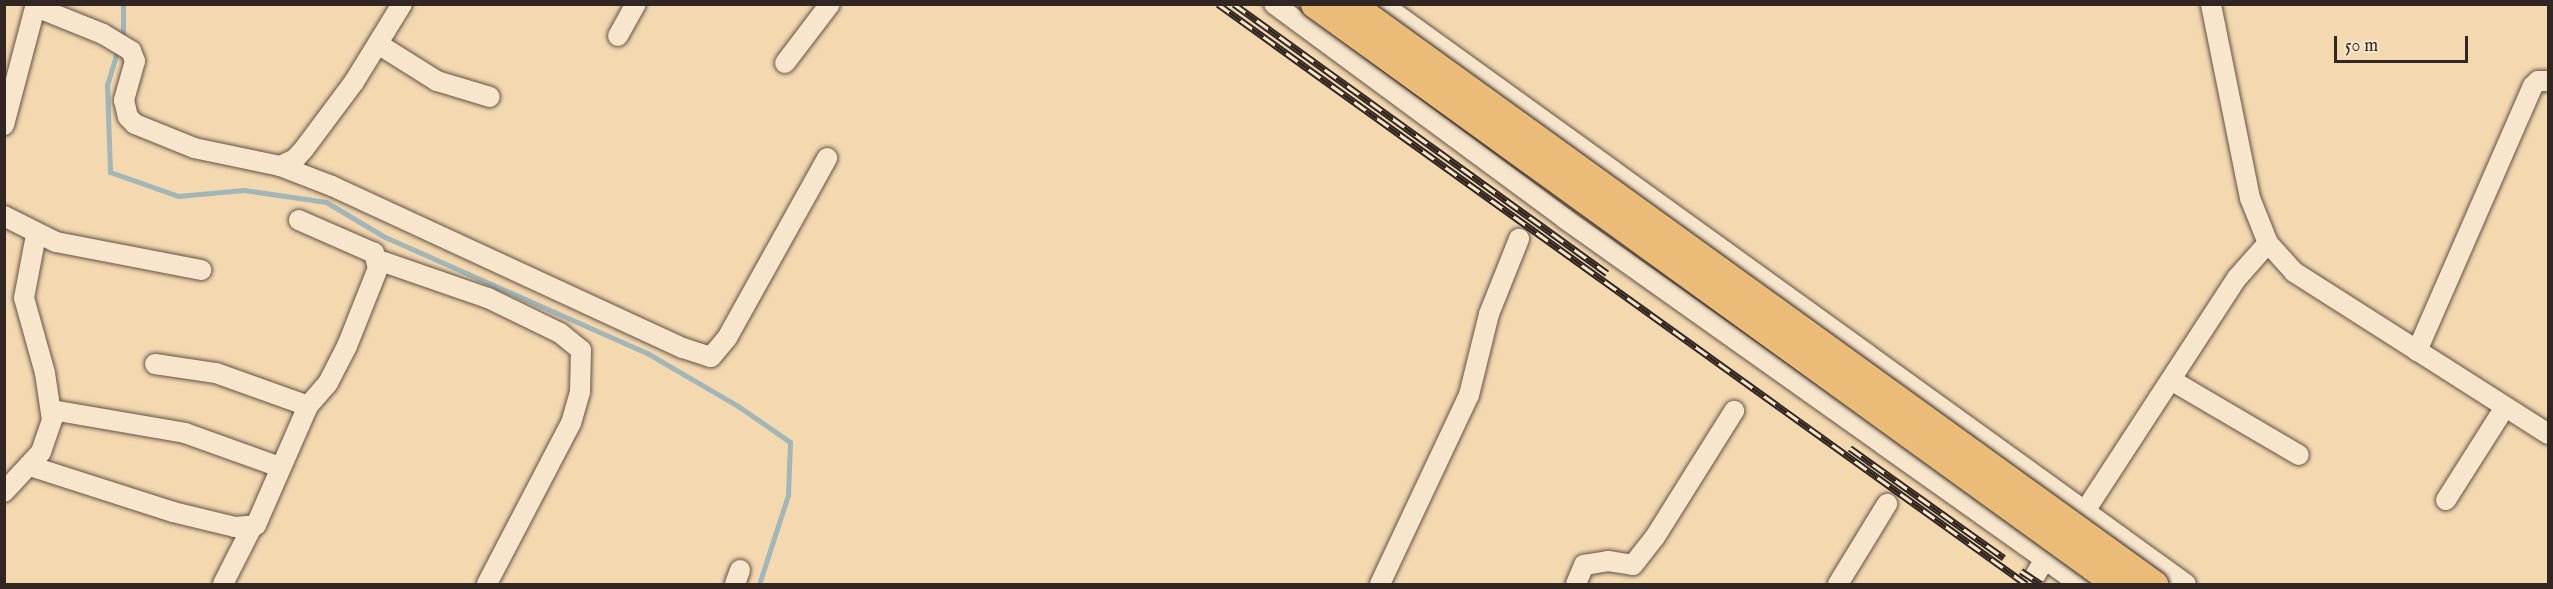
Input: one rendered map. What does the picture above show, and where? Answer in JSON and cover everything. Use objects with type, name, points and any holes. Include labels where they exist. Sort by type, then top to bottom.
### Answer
[{"type":"highway","points":[[1314,4],[2116,585]]},
{"type":"highway","points":[[1351,4],[2154,585]]},
{"type":"street","points":[[280,166],[295,159],[304,149],[378,44],[402,4]]},
{"type":"street","points":[[618,36],[636,4]]},
{"type":"street","points":[[785,63],[830,4]]},
{"type":"street","points":[[2211,4],[2250,198],[2268,243],[2294,272],[2548,432]]},
{"type":"street","points":[[1384,5],[2186,585]]},
{"type":"street","points":[[4,125],[36,6],[103,34],[130,51],[135,61],[124,100],[128,117],[135,124],[194,148],[280,166],[451,240],[683,348],[711,357],[727,338],[827,158]]},
{"type":"street","points":[[1280,6],[1573,225],[2080,585]]},
{"type":"street","points":[[378,44],[437,81],[490,97]]},
{"type":"street","points":[[2417,351],[2533,86],[2538,81],[2548,81]]},
{"type":"street","points":[[4,216],[36,235],[201,270]]},
{"type":"street","points":[[299,220],[368,250],[378,260],[488,298],[566,337],[581,350],[580,392],[572,423],[487,585]]},
{"type":"street","points":[[4,492],[30,466],[50,431],[52,410],[24,298],[36,235]]},
{"type":"street","points":[[1380,585],[1469,395],[1489,314],[1519,238]]},
{"type":"street","points":[[2085,511],[2237,278],[2268,243]]},
{"type":"street","points":[[223,585],[252,527],[260,521],[280,467],[308,406],[337,367],[375,280],[378,260]]},
{"type":"street","points":[[155,364],[216,373],[308,406]]},
{"type":"street","points":[[2171,380],[2299,456]]},
{"type":"street","points":[[2446,500],[2505,407]]},
{"type":"street","points":[[52,410],[185,433],[280,467]]},
{"type":"street","points":[[1576,585],[1584,565],[1608,561],[1633,565],[1655,537],[1734,411]]},
{"type":"street","points":[[1976,509],[2010,458]]},
{"type":"street","points":[[30,466],[173,512],[252,527]]},
{"type":"street","points":[[1838,585],[1887,504]]},
{"type":"street","points":[[2030,585],[2045,559]]},
{"type":"waterway","points":[[123,4],[123,32],[107,85],[110,172],[178,196],[244,190],[326,202],[385,237],[647,353],[738,406],[790,442],[788,495],[759,584]]},
{"type":"railway","points":[[1218,4],[2026,584]]},
{"type":"railway","points":[[1234,4],[1607,273]]},
{"type":"railway","points":[[1850,448],[2004,558]]},
{"type":"railway","points":[[2021,571],[2041,584]]}]
